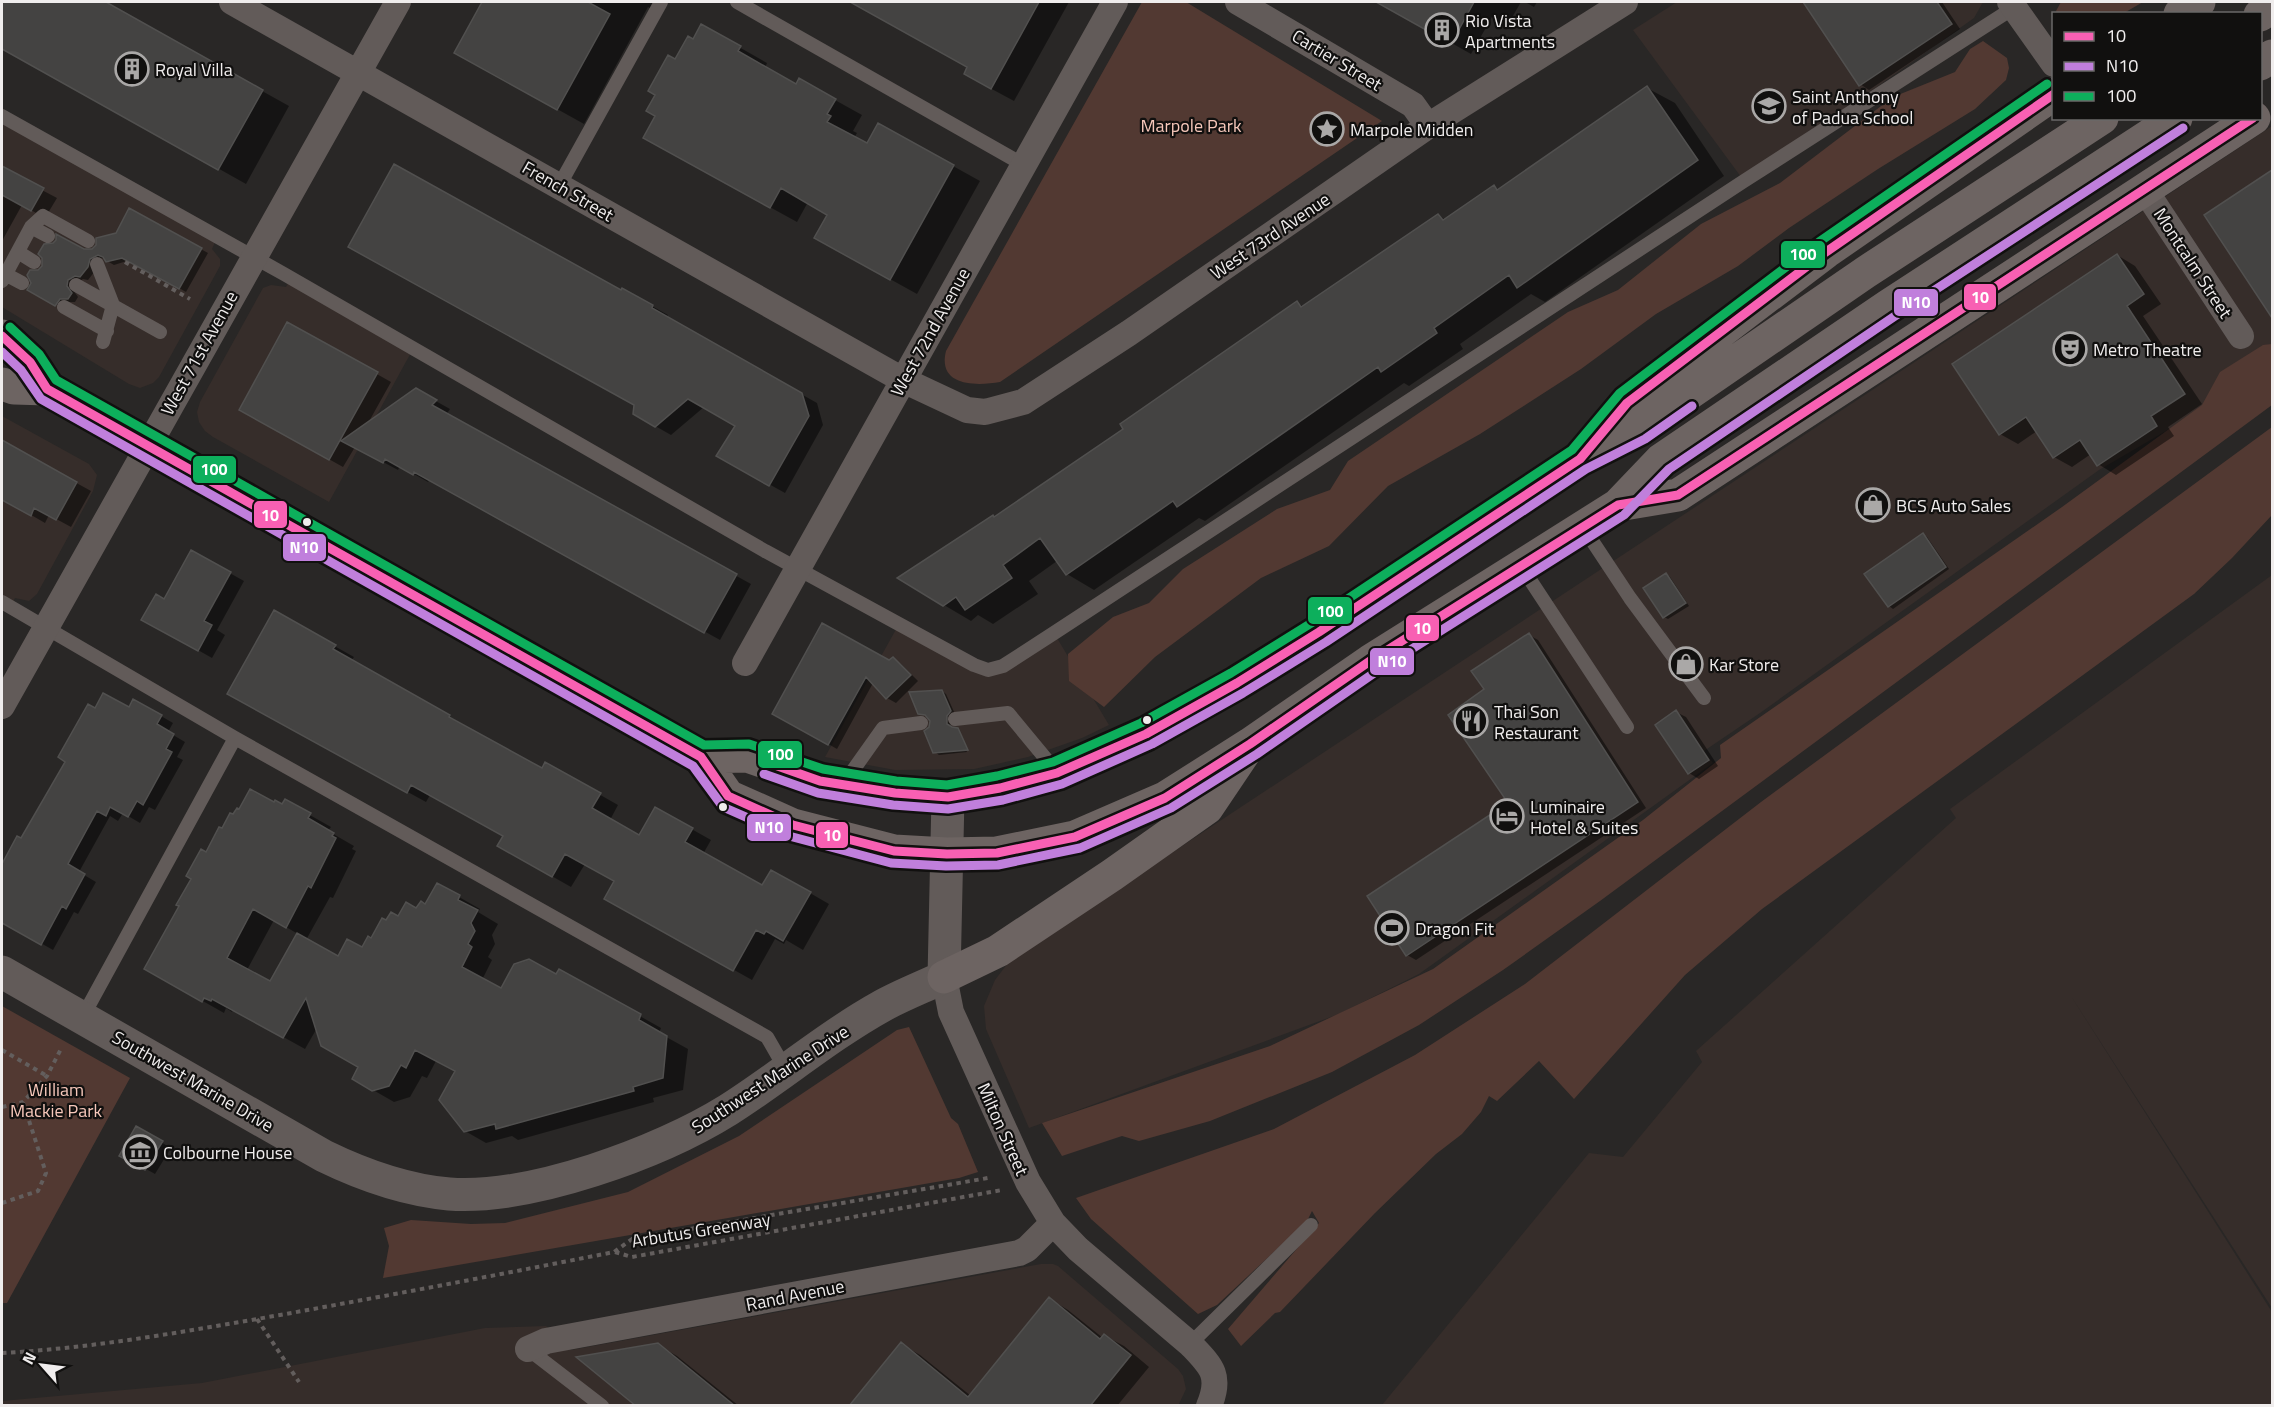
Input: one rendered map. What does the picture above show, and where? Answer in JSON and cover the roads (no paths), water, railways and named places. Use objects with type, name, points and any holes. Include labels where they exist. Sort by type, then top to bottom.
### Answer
[{"type":"main road","points":[[2183,12],[2199,2]]},
{"type":"main road","points":[[1580,459],[1627,404],[1826,252],[2052,95]]},
{"type":"main road","points":[[701,757],[747,756],[820,781],[895,793],[948,797],[1000,788],[1057,773],[1146,734],[1237,683],[1329,625],[1580,459],[1639,428],[1866,272],[2099,120]]},
{"type":"main road","points":[[2,336],[30,362],[47,388],[147,447],[701,757],[728,796],[793,825],[894,851],[947,854],[998,853],[1075,837],[1165,798],[1250,744],[1370,662],[1618,505],[1661,460],[1888,306],[2173,120]]},
{"type":"main road","points":[[1618,505],[1678,495],[2251,120]]},
{"type":"main road","points":[[2,384],[14,388],[47,388]]},
{"type":"main road","points":[[944,977],[998,951],[1105,880],[1207,808],[1250,744]]},
{"type":"street","name":"French Street","points":[[232,2],[903,380]]},
{"type":"street","name":"West 71st Avenue","points":[[2,706],[398,2]]},
{"type":"street","name":"West 72nd Avenue","points":[[745,663],[1115,2]]},
{"type":"street","name":"Cartier Street","points":[[1238,2],[1413,105],[1428,126]]},
{"type":"street","name":"West 73rd Avenue","points":[[903,380],[967,410],[985,412],[1023,402],[1148,319],[1428,126],[1625,2]]},
{"type":"street","points":[[2016,3],[2052,61]]},
{"type":"street","name":"Montcalm Street","points":[[2145,190],[2241,336]]},
{"type":"street","name":"Milton Street","points":[[948,797],[944,977],[951,1012],[1028,1182],[1053,1223],[1078,1249],[1190,1344],[1213,1371],[1212,1398]]},
{"type":"street","name":"Southwest Marine Drive","points":[[2,972],[324,1156],[351,1169],[398,1185],[449,1194],[505,1192],[597,1169],[686,1133],[727,1110],[882,1006],[944,977]]},
{"type":"street","name":"Rand Avenue","points":[[528,1349],[546,1341],[1019,1253],[1027,1249],[1053,1223]]},
{"type":"lane","points":[[559,186],[662,2]]},
{"type":"lane","points":[[737,2],[1024,165]]},
{"type":"lane","points":[[2,116],[797,568],[974,665],[988,670],[1003,666],[2016,3]]},
{"type":"lane","points":[[22,284],[3,278],[31,227],[43,216],[88,241]]},
{"type":"lane","points":[[31,227],[48,236]]},
{"type":"lane","points":[[18,252],[34,262]]},
{"type":"lane","points":[[64,307],[105,336],[113,305],[97,264]]},
{"type":"lane","points":[[76,285],[160,332]]},
{"type":"lane","points":[[1583,527],[1630,598],[1704,698]]},
{"type":"lane","points":[[1521,566],[1627,728]]},
{"type":"lane","points":[[2,602],[235,738],[766,1037],[786,1070]]},
{"type":"lane","points":[[955,719],[1008,713],[1057,773]]},
{"type":"lane","points":[[843,785],[883,728],[921,723]]},
{"type":"lane","points":[[82,1018],[235,738]]},
{"type":"lane","points":[[1190,1344],[1311,1226]]},
{"type":"lane","points":[[528,1349],[602,1406]]},
{"type":"place","name":"Rio Vista Apartments","points":[[1442,30]]},
{"type":"place","name":"Royal Villa","points":[[132,69]]},
{"type":"place","name":"Saint Anthony of Padua School","points":[[1769,106]]},
{"type":"place","name":"Marpole Midden","points":[[1327,129]]},
{"type":"place","name":"Metro Theatre","points":[[2070,349]]},
{"type":"place","name":"BCS Auto Sales","points":[[1873,505]]},
{"type":"place","name":"Kar Store","points":[[1686,664]]},
{"type":"place","name":"Thai Son Restaurant","points":[[1471,721]]},
{"type":"place","name":"Luminaire Hotel & Suites","points":[[1507,816]]},
{"type":"place","name":"Dragon Fit","points":[[1392,928]]},
{"type":"place","name":"Colbourne House","points":[[140,1152]]},
{"type":"park label","name":"Marpole Park","points":[[1191,125]]},
{"type":"park label","name":"William Mackie Park","points":[[56,1099]]}]
